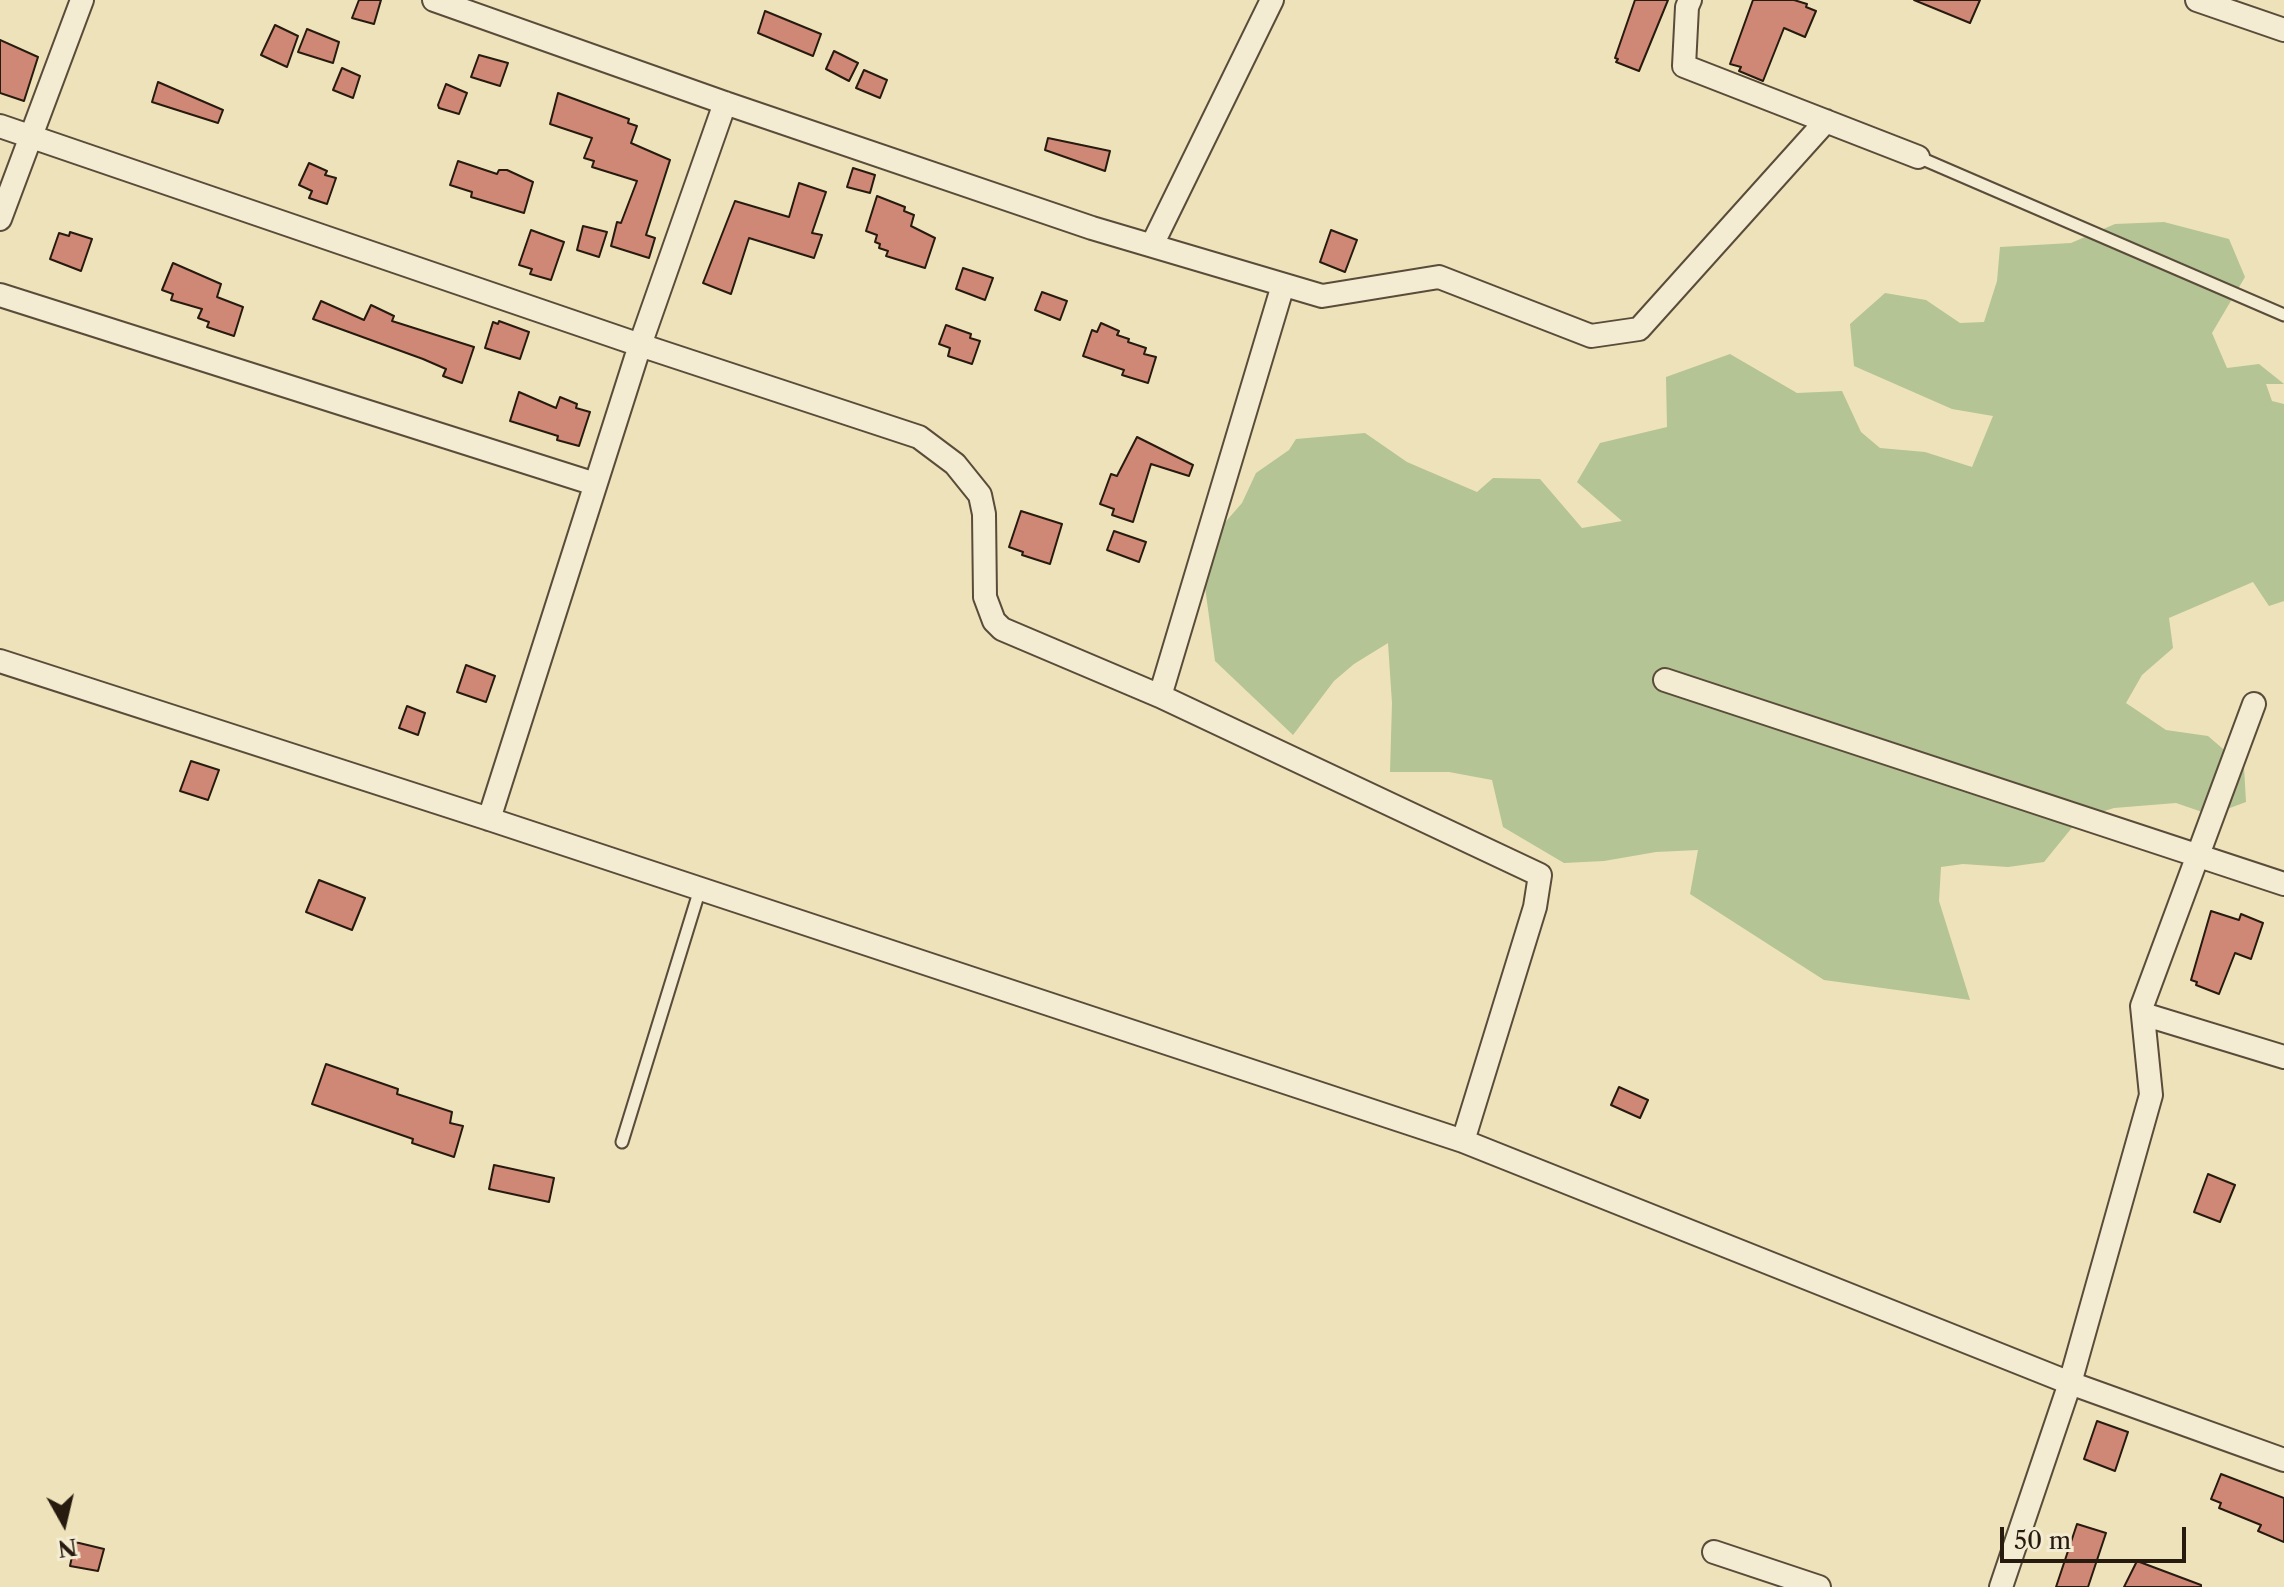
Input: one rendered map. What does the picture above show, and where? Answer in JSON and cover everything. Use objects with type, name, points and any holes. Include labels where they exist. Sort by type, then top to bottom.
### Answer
[{"type":"street","points":[[0,219],[82,0]]},
{"type":"street","points":[[434,0],[1092,228],[1283,285],[1322,296],[1439,277],[1591,336],[1639,329],[1826,121]]},
{"type":"street","points":[[1152,245],[1272,0]]},
{"type":"street","points":[[1690,0],[1684,66],[1918,157]]},
{"type":"street","points":[[2197,0],[2284,30]]},
{"type":"street","points":[[489,819],[640,345],[725,103]]},
{"type":"street","points":[[0,126],[919,437],[955,464],[980,495],[984,514],[985,597],[994,621],[1002,629],[1160,696],[1540,875],[1535,907],[1463,1141]]},
{"type":"street","points":[[1160,696],[1283,285]]},
{"type":"street","points":[[0,295],[595,484]]},
{"type":"street","points":[[0,661],[1463,1141],[2070,1383],[2284,1460]]},
{"type":"street","points":[[1665,680],[2284,884]]},
{"type":"street","points":[[2001,1587],[2070,1383],[2151,1095],[2142,1006],[2254,704]]},
{"type":"street","points":[[2143,1014],[2284,1057]]},
{"type":"street","points":[[1714,1552],[1819,1587]]},
{"type":"lane","points":[[1918,157],[2284,315]]},
{"type":"lane","points":[[622,1142],[700,889]]},
{"type":"green space","points":[[2164,222],[2229,239],[2245,277],[2212,333],[2227,368],[2259,364],[2284,384],[2266,384],[2272,401],[2284,404],[2284,601],[2269,606],[2253,582],[2169,618],[2173,648],[2142,675],[2126,703],[2166,730],[2208,736],[2244,767],[2246,802],[2211,815],[2176,803],[2114,808],[2079,819],[2044,862],[2008,867],[1963,864],[1941,867],[1939,901],[1970,1000],[1824,980],[1690,894],[1698,850],[1564,863],[1503,827],[1492,780],[1449,772],[1390,772],[1392,703],[1388,643],[1334,681],[1293,735],[1215,661],[1205,587],[1214,535],[1242,503],[1256,473],[1289,450],[1296,439],[1365,433],[1407,462],[1477,492],[1493,478],[1540,479],[1582,528],[1622,521],[1577,482],[1600,443],[1667,427],[1666,377],[1730,354],[1797,393],[1842,391],[1861,432],[1880,448],[1925,452],[1972,467],[1993,416],[1952,409],[1854,366],[1850,324],[1885,293],[1926,300],[1960,323],[1984,322],[1997,281],[2000,247],[2071,243],[2115,224]]},
{"type":"building","points":[[359,0],[381,0],[374,24],[352,18]]},
{"type":"building","points":[[1635,0],[1668,0],[1639,71],[1616,62],[1618,59],[1615,58]]},
{"type":"building","points":[[1753,0],[1794,0],[1816,11],[1805,37],[1784,28],[1763,81],[1730,64]]},
{"type":"building","points":[[1914,0],[1980,0],[1970,23]]},
{"type":"building","points":[[765,11],[821,34],[813,56],[758,33]]},
{"type":"building","points":[[275,25],[298,36],[287,67],[261,55]]},
{"type":"building","points":[[307,29],[339,42],[333,63],[298,52]]},
{"type":"building","points":[[0,40],[38,57],[24,101],[0,93]]},
{"type":"building","points":[[834,51],[858,63],[849,81],[826,69]]},
{"type":"building","points":[[479,55],[508,63],[500,86],[471,77]]},
{"type":"building","points":[[342,68],[360,76],[353,98],[333,90]]},
{"type":"building","points":[[864,70],[887,80],[880,98],[856,88]]},
{"type":"building","points":[[158,82],[223,110],[218,123],[152,102]]},
{"type":"building","points":[[446,84],[467,93],[459,114],[439,108]]},
{"type":"building","points":[[558,93],[629,119],[628,123],[637,126],[631,143],[670,160],[646,235],[655,238],[649,258],[611,246],[617,222],[621,223],[637,181],[592,167],[594,161],[584,158],[592,138],[550,124]]},
{"type":"building","points":[[1048,138],[1110,151],[1105,171],[1045,150]]},
{"type":"building","points":[[458,161],[497,174],[499,170],[507,170],[533,182],[524,213],[471,197],[472,192],[450,185]]},
{"type":"building","points":[[309,163],[327,171],[325,175],[336,178],[327,204],[309,198],[312,191],[299,185]]},
{"type":"building","points":[[853,168],[875,175],[870,193],[847,187]]},
{"type":"building","points":[[799,183],[826,192],[812,233],[822,235],[814,258],[749,238],[731,294],[703,283],[735,201],[789,217]]},
{"type":"building","points":[[877,196],[905,207],[904,211],[914,215],[911,226],[935,238],[925,268],[886,256],[888,251],[879,248],[880,244],[875,242],[877,235],[866,231]]},
{"type":"building","points":[[583,226],[607,232],[599,257],[577,250]]},
{"type":"building","points":[[531,230],[564,242],[551,280],[530,274],[532,269],[519,265]]},
{"type":"building","points":[[1331,230],[1357,240],[1345,272],[1320,262]]},
{"type":"building","points":[[70,232],[92,239],[81,271],[50,259],[59,233],[69,236]]},
{"type":"building","points":[[173,263],[221,284],[217,297],[243,307],[234,336],[207,327],[209,322],[198,318],[202,309],[171,300],[173,294],[162,290]]},
{"type":"building","points":[[963,268],[993,278],[985,300],[956,289]]},
{"type":"building","points":[[1042,292],[1067,301],[1060,320],[1035,310]]},
{"type":"building","points":[[321,301],[364,320],[371,305],[394,316],[392,321],[474,347],[462,383],[443,376],[446,369],[423,359],[313,319]]},
{"type":"building","points":[[499,321],[529,332],[520,359],[485,348],[493,322],[498,324]]},
{"type":"building","points":[[1101,323],[1119,331],[1117,335],[1129,339],[1128,342],[1146,348],[1144,354],[1156,357],[1148,383],[1122,375],[1124,370],[1083,356],[1092,330],[1097,332]]},
{"type":"building","points":[[946,325],[971,334],[970,338],[980,341],[972,364],[948,356],[950,348],[939,344]]},
{"type":"building","points":[[519,392],[556,408],[560,397],[577,404],[576,408],[590,412],[579,446],[510,421]]},
{"type":"building","points":[[1137,437],[1193,465],[1189,476],[1151,464],[1133,522],[1112,515],[1114,509],[1100,504],[1111,474],[1117,476]]},
{"type":"building","points":[[1021,511],[1062,524],[1050,564],[1022,555],[1023,552],[1009,547]]},
{"type":"building","points":[[1114,531],[1146,542],[1139,562],[1107,550]]},
{"type":"building","points":[[466,665],[495,676],[486,702],[457,692]]},
{"type":"building","points":[[407,706],[425,713],[418,735],[399,728]]},
{"type":"building","points":[[191,761],[219,770],[208,800],[180,791]]},
{"type":"building","points":[[319,880],[365,898],[352,930],[306,912]]},
{"type":"building","points":[[2211,911],[2239,920],[2241,914],[2263,923],[2251,959],[2235,953],[2219,994],[2191,980]]},
{"type":"building","points":[[326,1064],[398,1089],[397,1094],[452,1112],[450,1123],[463,1126],[454,1157],[412,1143],[413,1139],[312,1104]]},
{"type":"building","points":[[1619,1087],[1648,1100],[1640,1118],[1611,1105]]},
{"type":"building","points":[[494,1165],[554,1178],[549,1202],[489,1189]]},
{"type":"building","points":[[2208,1174],[2235,1185],[2220,1222],[2194,1212]]},
{"type":"building","points":[[2097,1421],[2128,1432],[2115,1471],[2084,1459]]},
{"type":"building","points":[[2221,1474],[2284,1498],[2284,1542],[2258,1531],[2261,1525],[2219,1508],[2221,1503],[2211,1499]]},
{"type":"building","points":[[2077,1524],[2106,1533],[2088,1587],[2056,1587]]},
{"type":"building","points":[[75,1542],[104,1549],[98,1571],[70,1566]]},
{"type":"building","points":[[2137,1561],[2201,1585],[2201,1587],[2124,1587]]}]
